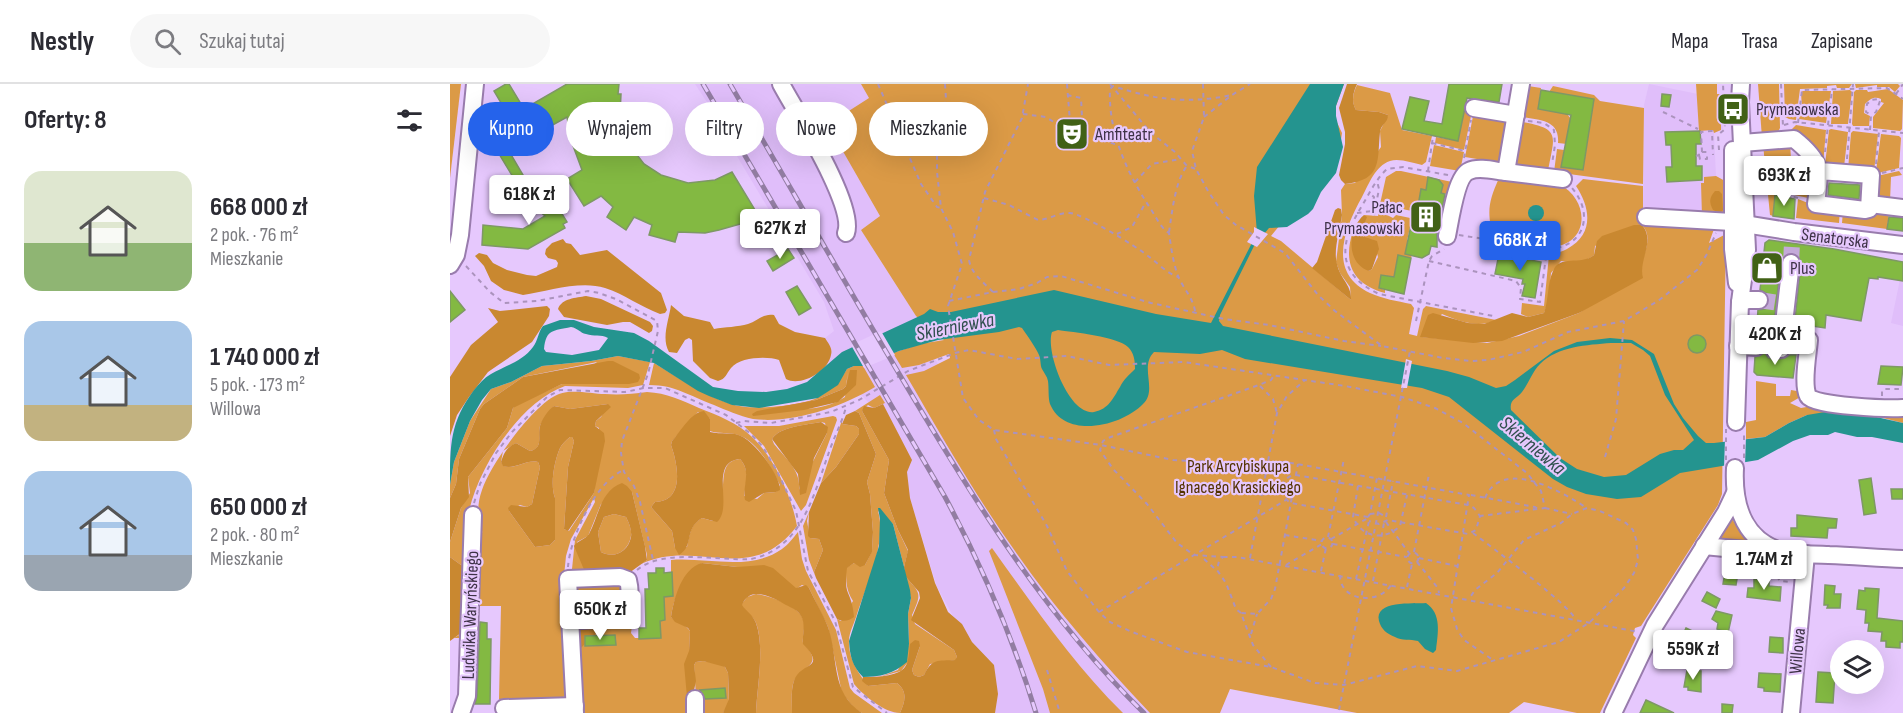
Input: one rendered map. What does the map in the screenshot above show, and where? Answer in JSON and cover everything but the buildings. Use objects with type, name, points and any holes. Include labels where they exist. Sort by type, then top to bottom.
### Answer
[{"type":"street","points":[[456,263],[455,235],[475,84]]},
{"type":"street","points":[[782,84],[833,179],[847,220],[846,232]]},
{"type":"street","points":[[1506,172],[1519,117],[1521,84]]},
{"type":"street","points":[[1731,84],[1734,128],[1733,253],[1740,302],[1736,422]]},
{"type":"street","points":[[1733,223],[1742,143],[1741,84]]},
{"type":"street","points":[[1474,108],[1519,117]]},
{"type":"street","points":[[1742,143],[1784,132],[1804,147],[1822,170],[1871,175],[1869,209],[1816,204],[1822,170]]},
{"type":"street","points":[[1446,242],[1458,186],[1463,175],[1469,170],[1563,179]]},
{"type":"street","points":[[1870,204],[1903,208]]},
{"type":"street","name":"Senatorska","points":[[1646,218],[1733,223],[1793,238],[1903,245]]},
{"type":"street","points":[[1774,349],[1781,350],[1783,303],[1791,263]]},
{"type":"street","points":[[1740,302],[1759,300]]},
{"type":"street","points":[[1809,340],[1806,385],[1807,395],[1812,400],[1831,404],[1903,408]]},
{"type":"street","points":[[1738,346],[1756,347]]},
{"type":"street","points":[[1735,468],[1735,493],[1740,514],[1747,527],[1767,545],[1798,553]]},
{"type":"street","points":[[1613,713],[1655,625],[1735,493]]},
{"type":"street","name":"Ludwika Waryńskiego","points":[[461,713],[466,704],[468,689],[473,515]]},
{"type":"street","points":[[1704,546],[1903,559]]},
{"type":"street","name":"Willowa","points":[[1791,713],[1798,553]]},
{"type":"street","points":[[504,708],[575,710],[570,621],[568,579],[620,577],[628,580],[628,604],[623,612],[612,616],[570,621]]},
{"type":"path","points":[[878,84],[921,184],[937,207],[941,208]]},
{"type":"path","points":[[945,84],[946,99],[937,153],[941,208],[953,232],[962,264],[948,306],[961,390],[965,404],[979,420],[994,430],[1101,445],[1184,462],[1298,464],[1385,478],[1538,509]]},
{"type":"path","points":[[993,292],[977,276],[970,263],[983,198],[1023,114],[1028,84]]},
{"type":"path","points":[[1066,84],[1070,122]]},
{"type":"path","points":[[1203,84],[1204,117],[1192,145],[1192,157],[1196,169],[1224,215],[1245,232],[1289,257],[1318,295],[1335,311],[1382,346]]},
{"type":"path","points":[[1204,117],[1250,84]]},
{"type":"path","points":[[1781,84],[1784,132],[1798,123],[1903,132]]},
{"type":"path","points":[[1846,172],[1853,84]]},
{"type":"path","points":[[1896,94],[1903,84]]},
{"type":"path","points":[[1111,85],[1161,99],[1177,101],[1232,95]]},
{"type":"path","points":[[1111,85],[1110,98],[1118,145],[1146,202],[1163,228],[1169,233]]},
{"type":"path","points":[[1111,85],[1150,132],[1187,166],[1196,169]]},
{"type":"path","points":[[1798,123],[1801,90],[1887,88],[1903,99]]},
{"type":"path","points":[[1822,170],[1832,89]]},
{"type":"path","points":[[1068,95],[1081,98],[1082,117],[1078,125]]},
{"type":"path","points":[[1879,99],[1877,111],[1871,115],[1866,112],[1867,104],[1871,100],[1879,99]]},
{"type":"path","points":[[1473,160],[1464,158],[1474,108]]},
{"type":"path","points":[[1663,112],[1698,129]]},
{"type":"path","points":[[1023,114],[1046,117],[1060,126],[1070,122],[1078,125],[1084,135],[1118,145]]},
{"type":"path","points":[[1870,130],[1871,115]]},
{"type":"path","points":[[1519,117],[1544,123],[1554,130],[1555,145],[1551,173],[1563,179]]},
{"type":"path","points":[[1707,155],[1707,159],[1700,159],[1701,132],[1712,131],[1713,155]]},
{"type":"path","points":[[1876,164],[1879,131]]},
{"type":"path","points":[[1428,171],[1433,136]]},
{"type":"path","points":[[1432,143],[1465,151]]},
{"type":"path","points":[[1699,154],[1707,152],[1707,155],[1719,154]]},
{"type":"path","points":[[1135,182],[1152,164],[1180,159]]},
{"type":"path","points":[[1187,166],[1181,175],[1172,209],[1169,233],[1171,254],[1179,277],[1191,299],[1194,312]]},
{"type":"path","points":[[1878,174],[1903,168]]},
{"type":"path","points":[[1374,215],[1380,186],[1377,181]]},
{"type":"path","points":[[1369,193],[1374,197],[1376,206]]},
{"type":"path","points":[[1776,193],[1816,204]]},
{"type":"path","points":[[983,198],[1009,205],[1038,220],[1071,213],[1116,235],[1142,251],[1171,274],[1179,277]]},
{"type":"path","points":[[1116,235],[1132,226],[1146,202]]},
{"type":"path","points":[[1357,213],[1370,212],[1376,206]]},
{"type":"path","points":[[949,301],[1019,289],[1037,284],[1051,275],[1061,276],[1151,303],[1224,319],[1471,361],[1495,359],[1523,352],[1568,332],[1624,321],[1671,293],[1697,270],[1733,223]]},
{"type":"path","points":[[1416,321],[1429,261],[1446,242]]},
{"type":"path","points":[[1429,261],[1516,281],[1522,290],[1520,299],[1540,302],[1547,249]]},
{"type":"path","points":[[456,263],[504,303],[537,301],[578,292],[599,293],[655,318],[657,321],[658,331],[648,374],[622,441],[621,453],[624,470],[640,502],[653,560]]},
{"type":"path","points":[[962,264],[970,263]]},
{"type":"path","points":[[1348,270],[1366,288],[1379,294],[1493,316]]},
{"type":"path","points":[[1605,457],[1616,419],[1624,321]]},
{"type":"path","points":[[736,423],[791,421],[846,407],[908,371],[955,353],[976,350],[1005,358],[1074,357],[1109,365],[1184,362],[1275,374],[1402,397],[1435,408],[1463,423],[1498,448],[1536,482],[1545,508]]},
{"type":"path","points":[[1339,710],[1410,351]]},
{"type":"path","points":[[1275,374],[1271,380],[1259,385],[1108,438],[1101,445],[1101,455],[1113,470],[1148,504],[1177,543],[1194,555],[1250,559],[1286,565],[1641,632]]},
{"type":"path","points":[[1250,559],[1277,413],[1287,396],[1305,380]]},
{"type":"path","points":[[1259,385],[1273,399],[1277,413]]},
{"type":"path","points":[[473,515],[480,484],[496,453],[512,432],[547,397],[560,390],[625,392],[644,388],[669,389],[726,415],[751,434],[763,447],[777,471],[796,511],[805,563],[835,621],[853,687],[887,713]]},
{"type":"path","points":[[628,580],[641,567],[653,560],[690,557],[737,560],[762,557],[781,547],[799,527],[846,407]]},
{"type":"path","points":[[1735,468],[1736,422]]},
{"type":"path","points":[[1735,468],[1736,422]]},
{"type":"path","points":[[994,430],[996,439],[1047,526],[1067,571],[1099,612],[1121,627],[1186,652],[1271,667],[1328,686],[1344,685],[1417,666],[1457,671],[1559,642],[1590,622],[1615,599],[1634,573],[1638,560],[1638,547],[1633,530],[1626,523],[1600,511],[1587,508],[1536,482],[1517,479],[1503,480],[1492,487],[1485,498]]},
{"type":"path","points":[[1333,544],[1330,538],[1333,510],[1344,459]]},
{"type":"path","points":[[1250,636],[1257,614],[1271,599],[1280,564],[1298,464]]},
{"type":"path","points":[[568,579],[569,550],[586,513],[602,488],[617,473],[624,470]]},
{"type":"path","points":[[1428,474],[1414,552],[1438,588],[1438,593]]},
{"type":"path","points":[[1282,486],[1289,476],[1296,475],[1468,505],[1474,507],[1480,516],[1479,526],[1473,533]]},
{"type":"path","points":[[1356,579],[1377,478]]},
{"type":"path","points":[[1373,581],[1393,481]]},
{"type":"path","points":[[1264,483],[1282,486]]},
{"type":"path","points":[[1282,486],[1286,500],[1291,503],[1369,517],[1376,524]]},
{"type":"path","points":[[1358,486],[1353,514],[1356,525],[1366,533],[1374,535],[1382,536],[1393,532],[1402,523],[1407,495]]},
{"type":"path","points":[[1470,495],[1451,596],[1451,608],[1460,634],[1471,646],[1494,661]]},
{"type":"path","points":[[1099,612],[1286,500]]},
{"type":"path","points":[[1480,516],[1545,508],[1572,514]]},
{"type":"path","points":[[1469,599],[1475,590],[1497,573],[1524,540],[1587,508]]},
{"type":"path","points":[[1286,565],[1330,538],[1379,513]]},
{"type":"path","points":[[1379,513],[1408,555],[1408,561],[1412,563]]},
{"type":"path","points":[[1376,524],[1386,520],[1462,534],[1473,533],[1574,614],[1575,619]]},
{"type":"path","points":[[1285,535],[1322,543],[1326,548]]},
{"type":"path","points":[[1333,544],[1408,555],[1414,552]]},
{"type":"path","points":[[1326,548],[1333,544]]},
{"type":"path","points":[[1321,572],[1326,548]]},
{"type":"path","points":[[1202,557],[1217,570],[1226,583],[1253,645],[1271,667]]},
{"type":"path","points":[[1217,570],[1222,557]]},
{"type":"path","points":[[1731,572],[1732,559]]},
{"type":"path","points":[[1747,559],[1746,573],[1761,574],[1761,568],[1772,568],[1772,574],[1775,574],[1780,581],[1789,582]]},
{"type":"path","points":[[1412,563],[1418,560],[1457,566]]},
{"type":"path","points":[[1407,587],[1412,563]]},
{"type":"path","points":[[1767,568],[1767,577]]},
{"type":"path","points":[[1340,575],[1343,586],[1361,598],[1381,595],[1391,585]]},
{"type":"path","points":[[1241,613],[1257,614]]},
{"type":"path","points":[[1047,670],[1060,713]]},
{"type":"shaded area","points":[[695,84],[861,84],[869,98],[857,106],[857,102],[776,102],[776,156],[846,156],[880,216],[861,230],[916,316],[929,349],[1105,641],[1170,713],[988,713],[968,643],[937,587],[908,492],[869,403],[824,357],[825,338],[834,331],[824,302],[737,156],[764,156],[764,102],[707,102]]},
{"type":"shaded area","points":[[1347,84],[1357,84],[1353,97],[1356,110],[1388,115],[1381,129],[1376,167],[1366,178],[1345,184],[1339,175],[1345,132],[1339,108]]},
{"type":"shaded area","points":[[1649,84],[1698,94],[1721,94],[1723,129],[1714,133],[1716,176],[1725,181],[1726,215],[1643,213],[1644,105]]},
{"type":"shaded area","points":[[1715,191],[1722,194],[1723,210],[1720,213],[1713,210],[1711,205],[1710,200]]},
{"type":"shaded area","points":[[1341,209],[1342,215],[1336,258],[1350,290],[1351,300],[1312,268],[1317,262],[1335,210]]},
{"type":"shaded area","points":[[1364,215],[1367,217],[1362,236],[1377,241],[1379,249],[1372,269],[1369,271],[1356,261],[1351,245],[1355,228]]},
{"type":"shaded area","points":[[1634,225],[1642,225],[1646,231],[1647,244],[1642,271],[1643,278],[1579,313],[1502,341],[1473,343],[1420,337],[1428,315],[1433,313],[1468,323],[1484,324],[1512,313],[1528,317],[1544,313],[1550,281],[1556,266],[1565,261],[1589,258],[1594,255],[1597,241],[1602,236]]},
{"type":"shaded area","points":[[563,239],[566,243],[571,244],[580,255],[607,250],[661,293],[667,310],[665,313],[660,314],[612,291],[596,286],[575,286],[523,295],[504,290],[491,281],[484,266],[475,256],[479,253],[487,255],[493,263],[507,270],[536,276],[557,267],[556,260],[548,258],[545,254],[546,249],[552,243]]},
{"type":"shaded area","points":[[1903,265],[1903,326],[1891,323]]},
{"type":"shaded area","points":[[586,296],[601,299],[650,322],[653,326],[652,331],[649,333],[630,322],[607,325],[564,317],[558,309],[566,301]]},
{"type":"shaded area","points":[[671,305],[684,316],[710,322],[714,329],[744,325],[764,316],[774,315],[779,324],[795,332],[825,338],[831,348],[829,361],[813,376],[792,381],[786,379],[779,360],[761,358],[747,360],[735,364],[724,378],[718,381],[710,378],[693,361],[692,340],[689,338],[685,340],[677,353],[669,352],[666,335]]},
{"type":"shaded area","points":[[547,306],[550,309],[549,316],[532,342],[488,372],[457,415],[450,436],[450,377],[471,345],[498,322],[488,308],[500,311]]},
{"type":"shaded area","points":[[613,361],[639,374],[638,382],[562,384],[513,408],[507,428],[468,477],[469,497],[461,508],[450,542],[450,498],[456,484],[459,459],[484,404],[523,377]]},
{"type":"shaded area","points":[[850,370],[857,370],[856,385],[838,402],[804,410],[753,416],[752,414],[757,411],[816,400],[843,389]]},
{"type":"shaded area","points":[[608,404],[611,407],[596,421],[595,426],[604,433],[605,441],[594,493],[568,531],[564,529],[568,467],[574,441],[570,437],[560,448],[553,473],[555,540],[550,545],[535,547],[508,508],[511,505],[527,507],[532,504],[540,467],[538,462],[534,461],[512,467],[503,466],[501,462],[505,453],[510,446],[516,443],[530,451],[537,447],[541,423],[547,412],[554,406],[570,409]]},
{"type":"shaded area","points":[[883,404],[912,460],[907,472],[910,498],[935,583],[948,612],[962,624],[972,642],[994,665],[998,694],[995,713],[900,713],[904,697],[903,690],[897,683],[868,686],[862,681],[863,677],[886,676],[902,670],[907,662],[910,644],[915,640],[919,641],[920,646],[912,670],[914,675],[919,677],[924,675],[933,663],[955,660],[957,657],[954,650],[911,620],[920,598],[919,592],[905,576],[904,567],[908,550],[884,493],[889,460],[862,411],[864,406],[874,408]]},
{"type":"shaded area","points":[[704,411],[710,419],[710,432],[739,435],[754,446],[772,468],[780,490],[764,493],[749,502],[745,500],[744,464],[740,459],[731,462],[725,468],[723,476],[722,515],[717,522],[702,518],[696,523],[687,547],[679,555],[675,548],[672,531],[651,507],[655,502],[665,500],[675,489],[677,472],[672,441],[691,418]]},
{"type":"shaded area","points":[[855,411],[859,413],[876,454],[867,482],[873,532],[872,552],[865,565],[860,567],[854,563],[847,568],[846,587],[854,617],[844,621],[837,619],[814,572],[823,550],[819,539],[808,536],[809,512],[821,483],[836,467],[859,434],[856,426],[842,424],[846,415]]},
{"type":"shaded area","points":[[821,422],[828,427],[827,433],[814,458],[806,493],[800,495],[798,474],[772,439],[781,431]]},
{"type":"shaded area","points":[[622,483],[632,492],[647,560],[629,573],[585,572],[574,546],[589,534],[601,505],[615,487]],"holes":[[[614,514],[626,517],[631,534],[627,547],[620,553],[611,555],[601,552],[598,532],[604,517]]]},
{"type":"shaded area","points":[[450,557],[465,571],[461,633],[450,641]]},
{"type":"shaded area","points":[[702,563],[737,567],[764,565],[773,568],[796,588],[806,585],[828,627],[840,685],[852,705],[862,713],[792,713],[793,683],[801,671],[812,664],[813,657],[803,644],[803,622],[800,614],[795,609],[762,594],[750,595],[742,605],[755,620],[759,633],[760,656],[756,713],[723,713],[729,699],[728,673],[725,667],[703,661],[696,662],[694,665],[696,681],[693,695],[687,697],[684,664],[689,651],[690,631],[671,617],[674,601],[684,577],[695,566]]},
{"type":"shaded area","points":[[603,593],[608,593],[616,604],[615,608],[591,613],[590,607],[593,600]]},
{"type":"shaded area","points":[[629,617],[636,619],[632,626],[607,628],[594,635],[580,649],[576,649],[575,632],[587,625]]},
{"type":"green space","points":[[450,84],[461,84],[450,178]]},
{"type":"green space","name":"Park Arcybiskupa Ignacego Krasickiego","points":[[861,84],[1344,84],[1333,114],[1342,133],[1339,153],[1271,236],[1281,241],[1351,300],[1350,287],[1340,273],[1336,262],[1342,215],[1341,190],[1345,184],[1355,183],[1381,147],[1380,131],[1388,115],[1356,110],[1353,104],[1354,94],[1357,85],[1390,93],[1402,130],[1432,136],[1426,162],[1422,165],[1402,160],[1390,161],[1380,167],[1373,176],[1355,209],[1345,236],[1343,250],[1348,274],[1370,293],[1411,304],[1414,308],[1409,334],[1417,336],[1423,309],[1426,306],[1496,320],[1476,324],[1442,314],[1422,337],[1487,343],[1519,336],[1579,313],[1641,271],[1647,241],[1646,230],[1642,225],[1595,246],[1594,255],[1583,261],[1561,261],[1551,273],[1549,300],[1544,313],[1528,317],[1521,314],[1522,303],[1544,306],[1549,255],[1565,250],[1576,243],[1586,228],[1587,211],[1576,186],[1583,179],[1643,186],[1643,213],[1714,229],[1709,243],[1726,234],[1722,494],[1718,505],[1641,626],[1635,628],[1633,635],[1636,638],[1600,713],[1577,713],[1524,702],[1509,713],[1357,713],[1230,689],[1220,713],[1150,713],[1080,635],[1030,573],[972,487],[906,375],[924,371],[950,358],[949,354],[919,365],[902,368],[893,353],[920,344],[944,340],[916,316],[861,230],[880,216],[846,156],[857,156],[857,106],[869,98]]},
{"type":"green space","points":[[1696,84],[1717,84],[1717,94],[1721,94],[1721,130],[1714,133],[1713,130],[1699,131]]},
{"type":"green space","points":[[1758,84],[1779,84],[1780,128],[1776,136],[1762,138]]},
{"type":"green space","points":[[1784,84],[1852,84],[1849,88],[1837,88],[1836,85],[1827,86],[1827,88],[1800,89],[1796,120],[1785,117]]},
{"type":"green space","points":[[1855,84],[1898,84],[1900,86],[1895,92],[1889,87],[1877,87],[1877,85],[1856,88]]},
{"type":"green space","points":[[1528,86],[1541,88],[1538,109],[1567,114],[1571,119],[1567,144],[1558,143],[1556,130],[1548,122],[1523,117]]},
{"type":"green space","points":[[1553,86],[1594,95],[1600,101],[1644,108],[1643,184],[1554,172],[1557,149],[1564,150],[1562,167],[1583,170],[1594,99],[1549,92]]},
{"type":"green space","points":[[1888,89],[1903,100],[1902,129],[1900,131],[1873,128],[1873,117],[1884,103],[1881,99],[1876,98],[1870,99],[1865,104],[1864,113],[1870,116],[1869,126],[1853,126],[1854,92],[1856,90],[1867,90],[1868,92]]},
{"type":"green space","points":[[1850,90],[1852,92],[1848,124],[1831,124],[1833,91]]},
{"type":"green space","points":[[1831,91],[1826,123],[1799,119],[1802,109],[1801,92]]},
{"type":"green space","points":[[1466,103],[1472,111],[1464,150],[1435,143],[1436,137],[1458,141]]},
{"type":"green space","points":[[1474,111],[1507,119],[1501,163],[1465,157]]},
{"type":"green space","points":[[1522,122],[1544,128],[1552,136],[1548,171],[1515,166]]},
{"type":"green space","points":[[1796,125],[1826,130],[1823,165],[1789,132]]},
{"type":"green space","points":[[1829,130],[1848,132],[1844,167],[1825,165]]},
{"type":"green space","points":[[1853,131],[1878,134],[1874,172],[1848,170]]},
{"type":"green space","points":[[1881,134],[1901,138],[1899,168],[1878,173],[1876,171]]},
{"type":"green space","points":[[1790,143],[1791,159],[1786,161],[1786,170],[1797,168],[1813,170],[1813,199],[1776,191],[1773,216],[1770,215],[1763,144]]},
{"type":"green space","points":[[1434,145],[1464,152],[1460,171],[1430,166]]},
{"type":"green space","points":[[1396,171],[1452,182],[1445,207],[1447,194],[1441,193],[1443,185],[1436,179],[1428,178],[1427,190],[1421,189],[1417,212],[1397,208],[1396,203],[1380,204],[1386,177]]},
{"type":"green space","points":[[1899,171],[1902,175],[1891,177],[1890,201],[1877,200],[1877,176]]},
{"type":"green space","points":[[1716,176],[1725,181],[1726,215],[1702,216],[1701,183],[1704,183],[1704,177]]},
{"type":"green space","points":[[1499,178],[1559,184],[1569,191],[1576,200],[1582,220],[1574,238],[1565,244],[1553,247],[1538,247],[1493,237],[1490,207]]},
{"type":"green space","points":[[1798,199],[1818,207],[1840,210],[1839,223],[1796,218]]},
{"type":"green space","points":[[1379,211],[1393,218],[1396,215],[1415,219],[1410,227],[1407,241],[1413,250],[1411,258],[1398,255],[1394,277],[1381,275],[1379,288],[1385,290],[1385,293],[1364,284],[1357,277],[1349,252],[1353,231],[1352,243],[1355,253],[1369,271],[1372,269],[1378,257],[1373,240],[1366,239],[1361,233],[1366,218],[1364,215],[1378,216]]},
{"type":"green space","points":[[1843,211],[1889,213],[1887,229],[1842,223]]},
{"type":"green space","points":[[618,356],[650,362],[643,385],[628,388],[565,386],[548,394],[516,422],[490,459],[480,479],[468,516],[464,638],[454,638],[459,635],[461,565],[450,557],[450,542],[461,508],[470,493],[468,477],[507,428],[516,405],[571,382],[597,362],[523,377],[484,404],[459,459],[456,484],[450,498],[454,462],[470,421],[491,389],[511,382],[542,366]]},
{"type":"green space","points":[[654,363],[701,391],[739,406],[774,407],[809,401],[825,393],[847,369],[854,366],[863,366],[875,387],[848,401],[816,412],[768,420],[753,419],[728,411],[675,389],[649,385]],"holes":[[[848,372],[845,397],[818,408],[789,407],[816,400],[843,389],[846,386]]]},
{"type":"green space","points":[[1756,381],[1776,384],[1776,396],[1790,396],[1791,390],[1802,392],[1802,396],[1790,403],[1801,408],[1812,406],[1903,412],[1903,423],[1875,416],[1807,415],[1765,437],[1746,439],[1746,422],[1756,420]]},
{"type":"green space","points":[[647,392],[680,400],[727,420],[746,432],[760,445],[775,466],[791,503],[797,526],[779,544],[761,554],[742,558],[682,555],[662,557],[641,564],[647,560],[647,555],[632,492],[601,504],[588,536],[577,542],[585,572],[574,573],[572,569],[575,540],[595,502],[594,498],[571,539],[566,556],[564,576],[566,695],[562,698],[499,699],[501,606],[475,606],[478,533],[483,532],[478,531],[479,505],[480,495],[487,479],[503,452],[501,462],[504,466],[512,467],[538,462],[540,467],[532,504],[527,507],[520,505],[509,511],[535,547],[550,545],[555,540],[553,480],[554,467],[560,448],[567,439],[572,437],[574,441],[568,467],[564,529],[569,531],[594,493],[599,428],[595,426],[608,404],[570,409],[554,406],[540,426],[539,445],[534,450],[530,451],[516,443],[504,451],[538,409],[559,394]],"holes":[[[698,412],[710,419],[710,431],[738,435],[752,443],[763,456],[780,485],[776,492],[764,493],[757,499],[744,496],[745,467],[740,459],[734,460],[726,467],[722,493],[713,521],[702,518],[691,530],[687,547],[675,548],[672,531],[651,507],[655,502],[665,500],[675,489],[677,472],[672,441]]]},
{"type":"green space","points":[[880,395],[885,403],[874,408],[868,405],[862,411],[889,460],[884,493],[908,551],[904,567],[893,524],[878,511],[880,536],[878,549],[850,634],[849,647],[855,665],[868,686],[897,683],[900,686],[904,697],[900,713],[875,703],[854,684],[837,619],[841,621],[853,601],[847,585],[846,568],[854,563],[865,565],[872,551],[873,532],[867,482],[876,454],[859,413],[855,411]]},
{"type":"green space","points":[[833,416],[837,420],[806,505],[801,511],[764,446],[744,426],[779,426]],"holes":[[[825,423],[827,433],[799,490],[798,476],[772,439],[787,429]]]},
{"type":"green space","points":[[842,420],[842,424],[856,426],[859,434],[836,467],[821,483]]},
{"type":"green space","points":[[809,512],[807,521],[810,538],[819,539],[823,550],[814,572],[816,578],[809,560],[803,526]]},
{"type":"green space","points":[[614,514],[626,517],[631,534],[624,550],[611,555],[601,552],[598,532],[604,517]]},
{"type":"green space","points":[[1732,519],[1749,543],[1718,539]]},
{"type":"green space","points":[[798,532],[806,571],[836,630],[850,688],[882,713],[862,713],[855,709],[842,693],[828,627],[809,588],[802,585],[796,589],[737,567],[702,563],[681,587],[671,617],[690,631],[689,683],[694,713],[578,713],[574,646],[585,643],[586,646],[615,645],[595,636],[603,630],[617,627],[632,626],[631,633],[635,638],[660,638],[660,621],[665,620],[665,605],[657,604],[671,572],[671,560],[742,562],[756,560],[782,549]]},
{"type":"green space","points":[[992,548],[1070,654],[1123,713],[1050,713],[1043,689],[989,551]]},
{"type":"green space","points":[[905,576],[918,594],[912,615],[915,624],[954,650],[957,657],[956,660],[930,664],[924,675],[919,677],[914,675],[912,670],[920,646],[901,671],[879,677],[898,670],[909,644],[908,614],[911,598]]},
{"type":"green space","points":[[619,582],[623,588],[622,607],[577,616],[574,586]]},
{"type":"green space","points":[[756,594],[768,596],[790,606],[803,619],[803,643],[810,651],[812,662],[800,673],[793,684],[792,713],[756,713],[760,655],[759,633],[755,621],[741,605],[747,597]]},
{"type":"green space","points":[[696,662],[721,664],[728,673],[729,703],[723,713],[697,713],[694,665]]},
{"type":"water","name":"Skierniewka","points":[[1310,84],[1344,84],[1336,106],[1343,147],[1336,173],[1308,214],[1287,227],[1269,228],[1254,246],[1220,315],[1219,321],[1223,326],[1447,371],[1496,388],[1506,386],[1554,351],[1577,342],[1610,338],[1632,340],[1654,354],[1674,404],[1683,418],[1706,443],[1765,437],[1807,415],[1825,412],[1854,412],[1903,423],[1903,443],[1835,432],[1828,435],[1810,435],[1793,441],[1758,460],[1680,473],[1641,497],[1617,499],[1586,494],[1553,479],[1449,397],[1422,388],[1245,359],[1222,350],[1200,354],[1154,352],[1148,364],[1149,392],[1143,404],[1134,412],[1108,423],[1080,426],[1057,415],[1050,404],[1048,381],[1041,367],[1039,355],[1022,328],[1019,327],[938,340],[899,351],[863,366],[847,369],[838,385],[818,398],[759,408],[732,405],[698,391],[654,363],[618,356],[542,366],[511,382],[491,389],[482,400],[470,421],[454,462],[450,485],[453,434],[460,413],[474,390],[486,377],[519,360],[529,352],[535,345],[543,326],[560,320],[574,320],[594,327],[634,333],[649,341],[713,387],[766,392],[787,389],[807,382],[842,352],[924,314],[930,309],[938,312],[951,312],[1054,290],[1156,314],[1211,323],[1257,233],[1254,196],[1257,167]],"holes":[[[571,327],[584,333],[608,338],[599,350],[572,355],[546,352],[545,342],[549,334],[555,330]],[[1058,330],[1106,338],[1123,343],[1130,349],[1134,357],[1135,369],[1110,402],[1099,411],[1085,410],[1076,404],[1068,393],[1061,381],[1052,353],[1052,332]],[[1631,343],[1643,350],[1650,356],[1665,395],[1694,440],[1683,450],[1660,454],[1626,475],[1604,477],[1577,469],[1560,458],[1511,410],[1512,401],[1522,392],[1537,367],[1547,358],[1555,353],[1583,346]]]},
{"type":"water","points":[[1536,205],[1544,213],[1536,221],[1528,213]]},
{"type":"water","points":[[878,508],[893,524],[910,590],[909,644],[907,662],[902,666],[886,674],[863,677],[852,660],[849,641],[879,546]]},
{"type":"water","points":[[1426,603],[1435,613],[1438,624],[1436,650],[1433,653],[1425,649],[1418,641],[1400,639],[1389,634],[1380,624],[1379,614],[1388,606]]},
{"type":"pier","points":[[1254,227],[1268,234],[1257,247],[1247,242],[1254,232]]},
{"type":"pier","points":[[881,331],[895,355],[864,368],[851,345]]},
{"type":"pier","points":[[1406,359],[1412,361],[1407,388],[1401,388]]},
{"type":"pier","points":[[1746,436],[1745,465],[1724,468],[1725,439]]},
{"type":"tunnel","points":[[1791,263],[1792,243]]},
{"type":"tunnel","points":[[1759,300],[1779,303]]},
{"type":"railway","points":[[703,84],[945,497],[996,603],[1036,713]]},
{"type":"railway","points":[[730,84],[904,382],[985,513],[1043,597],[1108,676],[1144,713]]},
{"type":"place","name":"Prymasowska","points":[[1733,109]]},
{"type":"place","name":"Amfiteatr","points":[[1072,134]]},
{"type":"place","name":"Pałac Prymasowski","points":[[1426,217]]},
{"type":"place","name":"Plus","points":[[1767,268]]}]
